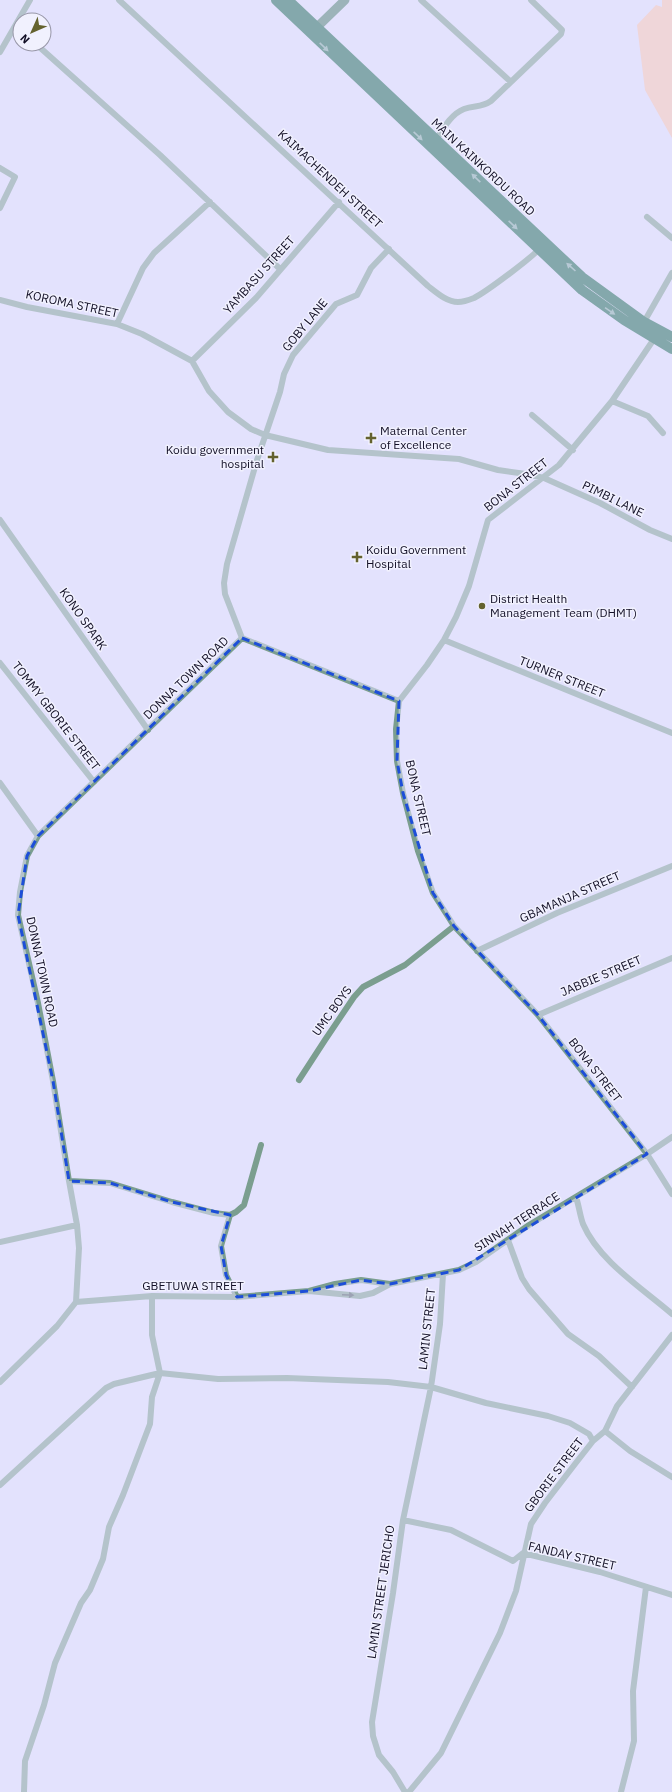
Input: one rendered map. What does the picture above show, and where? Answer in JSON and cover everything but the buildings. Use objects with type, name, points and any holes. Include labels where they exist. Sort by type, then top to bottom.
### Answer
[{"type":"main road","points":[[276,0],[314,30]]},
{"type":"main road","points":[[288,0],[314,30],[542,246],[595,301],[657,334],[672,337]]},
{"type":"main road","points":[[314,30],[345,0]]},
{"type":"main road","name":"MAIN KAINKORDU ROAD","points":[[394,106],[436,140],[486,194]]},
{"type":"main road","points":[[542,246],[595,287],[644,322],[672,349]]},
{"type":"street","points":[[25,12],[30,0]]},
{"type":"street","name":"KAIMACHENDEH STREET","points":[[119,0],[442,297],[453,302],[461,302],[473,298],[542,246]]},
{"type":"street","points":[[421,0],[511,82]]},
{"type":"street","points":[[436,140],[457,113],[465,109],[484,106],[561,34],[562,30],[531,0]]},
{"type":"street","points":[[0,52],[12,36]]},
{"type":"street","points":[[45,52],[210,202],[280,269]]},
{"type":"street","points":[[0,168],[15,177],[0,208]]},
{"type":"street","points":[[117,324],[143,268],[154,253],[210,202]]},
{"type":"street","name":"YAMBASU STREET","points":[[192,361],[256,298],[339,202]]},
{"type":"street","points":[[648,217],[672,238]]},
{"type":"street","name":"GOBY LANE","points":[[242,638],[225,594],[224,583],[227,564],[237,523],[280,392],[284,374],[293,355],[336,304],[357,295],[371,268],[389,249]]},
{"type":"street","points":[[644,322],[672,273]]},
{"type":"street","name":"KOROMA STREET","points":[[0,300],[27,307],[117,324],[142,334],[192,361]]},
{"type":"street","name":"BONA STREET","points":[[657,334],[612,401],[573,450],[544,478],[488,520],[469,586],[444,640],[399,701],[396,729],[397,760],[403,793],[418,851],[433,893],[454,926],[538,1015],[647,1154],[672,1194]]},
{"type":"street","points":[[192,361],[209,391],[228,412],[251,429],[265,435]]},
{"type":"street","points":[[612,401],[648,416],[663,433]]},
{"type":"street","points":[[532,415],[573,450]]},
{"type":"street","name":"PIMBI LANE","points":[[265,435],[328,450],[459,459],[498,470],[544,478],[600,503],[650,530],[672,539]]},
{"type":"street","name":"KONO SPARK","points":[[0,520],[148,730]]},
{"type":"street","points":[[242,638],[399,701]]},
{"type":"street","name":"DONNA TOWN ROAD","points":[[76,1302],[79,1248],[77,1225],[53,1081],[38,1003],[18,915],[20,892],[27,856],[38,836],[242,638]]},
{"type":"street","name":"TURNER STREET","points":[[444,640],[672,733]]},
{"type":"street","name":"TOMMY GBORIE STREET","points":[[0,663],[94,782]]},
{"type":"street","points":[[0,783],[38,836]]},
{"type":"street","name":"GBAMANJA STREET","points":[[477,951],[557,913],[672,866]]},
{"type":"street","name":"UMC BOYS","points":[[300,1080],[354,997],[363,988],[405,965],[454,926]]},
{"type":"street","name":"JABBIE STREET","points":[[538,1015],[672,958]]},
{"type":"street","name":"SINNAH TERRACE","points":[[309,1291],[360,1296],[373,1293],[390,1284],[459,1270],[476,1262],[529,1225],[647,1154],[672,1137]]},
{"type":"street","points":[[69,1181],[110,1183],[172,1202],[214,1213],[230,1215],[244,1205],[261,1145]]},
{"type":"street","points":[[576,1197],[583,1222],[598,1250],[610,1262],[672,1314]]},
{"type":"street","points":[[230,1215],[221,1246],[226,1275],[237,1297]]},
{"type":"street","points":[[0,1242],[77,1225]]},
{"type":"street","points":[[508,1240],[522,1278],[528,1289],[568,1334],[599,1356],[632,1387]]},
{"type":"street","name":"LAMIN STREET","points":[[431,1387],[440,1324],[443,1274]]},
{"type":"street","name":"SINNAH TERRACE","points":[[309,1291],[335,1284],[361,1280],[390,1284]]},
{"type":"street","name":"GBETUWA STREET","points":[[76,1302],[152,1296],[237,1297],[309,1291]]},
{"type":"street","points":[[24,1792],[25,1761],[44,1705],[55,1663],[81,1603],[90,1590],[103,1558],[109,1527],[150,1424],[152,1397],[160,1373],[152,1335],[152,1296]]},
{"type":"street","points":[[0,1382],[57,1326],[76,1302]]},
{"type":"street","name":"GBORIE STREET","points":[[409,1792],[441,1753],[500,1633],[516,1591],[523,1553],[531,1524],[544,1503],[593,1441],[605,1431],[617,1406],[672,1335]]},
{"type":"street","points":[[0,1485],[106,1388],[114,1384],[160,1373],[218,1379],[287,1378],[388,1382],[431,1387],[486,1403],[548,1416],[570,1424],[589,1434],[593,1441]]},
{"type":"street","name":"LAMIN STREET JERICHO","points":[[405,1792],[393,1772],[379,1755],[373,1736],[372,1722],[403,1520],[431,1387]]},
{"type":"street","points":[[605,1431],[630,1451],[672,1477]]},
{"type":"street","name":"FANDAY STREET","points":[[403,1520],[451,1530],[513,1561],[523,1553],[600,1572],[672,1595]]},
{"type":"street","points":[[621,1792],[634,1741],[633,1691],[646,1587]]},
{"type":"highlighted area","points":[[242,638],[399,701],[397,761],[403,793],[433,893],[454,926],[538,1015],[647,1154],[459,1270],[390,1284],[361,1280],[309,1291],[237,1297],[226,1275],[221,1246],[230,1215],[172,1202],[110,1183],[69,1181],[53,1081],[18,915],[27,856],[38,836]]},
{"type":"shaded area","points":[[662,0],[672,0],[672,138],[645,90],[637,25],[656,5],[662,7]]},
{"type":"place","name":"Maternal Center of Excellence","points":[[371,438]]},
{"type":"place","name":"Koidu government hospital","points":[[273,457]]},
{"type":"place","name":"Koidu Government Hospital","points":[[357,557]]},
{"type":"place","name":"District Health Management Team (DHMT)","points":[[482,606]]}]
